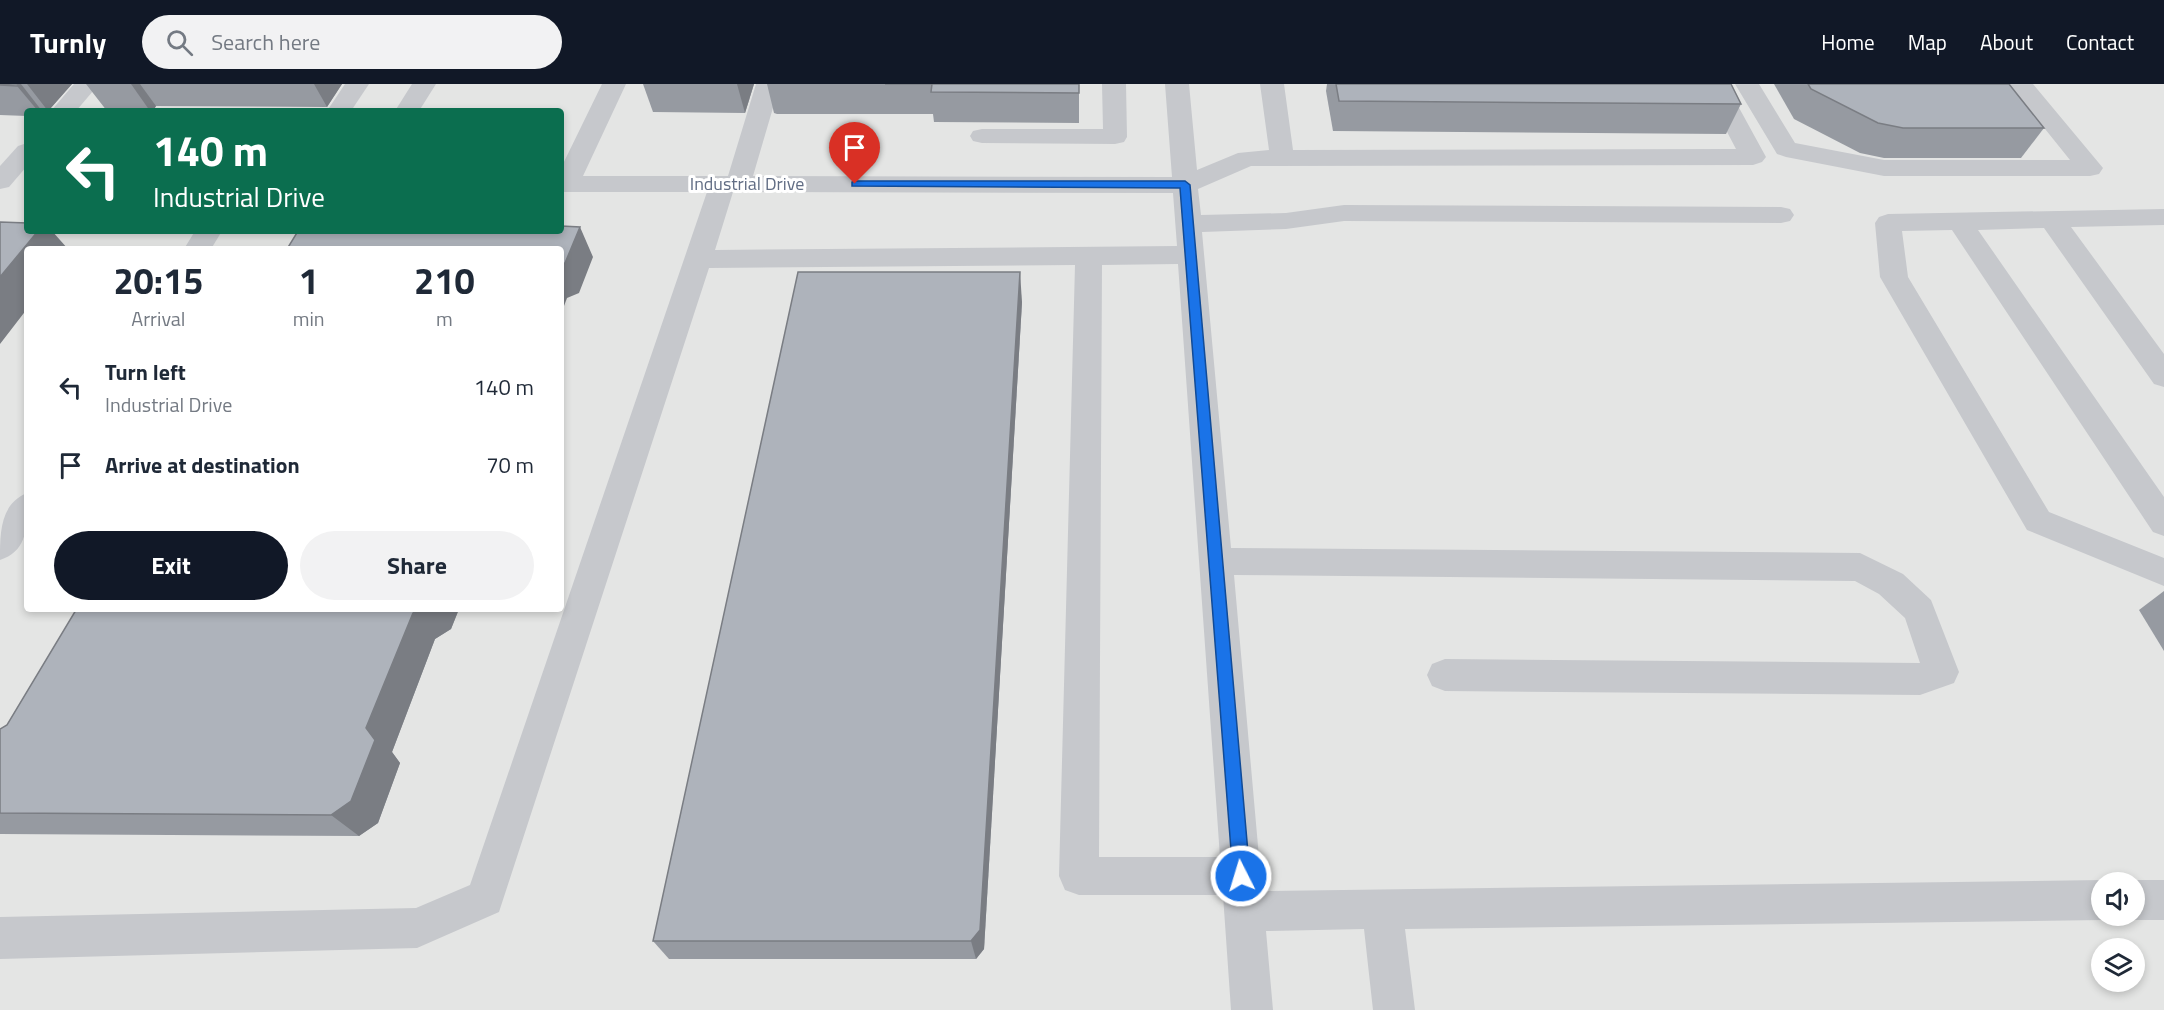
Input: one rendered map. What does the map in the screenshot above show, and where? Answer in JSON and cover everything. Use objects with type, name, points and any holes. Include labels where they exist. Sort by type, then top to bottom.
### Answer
[{"type":"street","points":[[341,108],[357,84]]},
{"type":"street","points":[[409,108],[424,84]]},
{"type":"street","points":[[564,184],[614,84]]},
{"type":"street","points":[[0,939],[417,928],[485,898],[698,258],[730,184],[768,84]]},
{"type":"street","points":[[982,136],[1115,136],[1114,84]]},
{"type":"street","points":[[1177,84],[1252,1010]]},
{"type":"street","points":[[1272,84],[1282,158]]},
{"type":"street","points":[[1185,185],[1247,158],[1753,157],[1714,84]]},
{"type":"street","points":[[1748,84],[1786,149],[1884,168],[2090,168],[2021,84]]},
{"type":"street","points":[[69,108],[97,95]]},
{"type":"street","points":[[21,144],[0,182],[24,183]]},
{"type":"street","name":"Industrial Drive","points":[[564,184],[1185,185]]},
{"type":"street","points":[[698,258],[1089,256],[1344,213],[1781,215]]},
{"type":"street","points":[[2164,217],[1888,223],[1894,277],[2038,521],[2164,572]]},
{"type":"street","points":[[2051,219],[2164,376]]},
{"type":"street","points":[[1959,221],[2164,523]]},
{"type":"street","points":[[1089,256],[1078,876],[1382,910],[2091,900]]},
{"type":"street","points":[[0,547],[24,511]]},
{"type":"street","points":[[1215,561],[1860,567],[1891,584],[1919,610],[1941,672],[1920,679],[1445,675]]},
{"type":"street","points":[[2145,900],[2164,900]]},
{"type":"street","points":[[1382,910],[1394,1010]]},
{"type":"shaded area","points":[[0,84],[2164,84],[2164,1010],[0,1010]]},
{"type":"building","points":[[0,84],[18,84],[17,86]]},
{"type":"building","points":[[932,84],[1079,84],[1079,93],[931,92]]},
{"type":"building","points":[[1336,84],[1731,84],[1741,104],[1339,101]]},
{"type":"building","points":[[1808,84],[2009,84],[2044,128],[1903,128],[1878,123],[1811,89]]},
{"type":"building","points":[[0,222],[24,223],[24,234],[36,234],[0,277]]},
{"type":"building","points":[[564,226],[580,227],[564,264],[564,246],[289,246],[296,234],[564,234]]},
{"type":"building","points":[[798,272],[1020,272],[980,930],[971,941],[653,941]]},
{"type":"building","points":[[75,612],[415,612],[366,728],[375,740],[351,801],[331,815],[0,813],[0,729],[7,725]]},
{"type":"route","points":[[855,184],[1185,185],[1241,876]]}]
